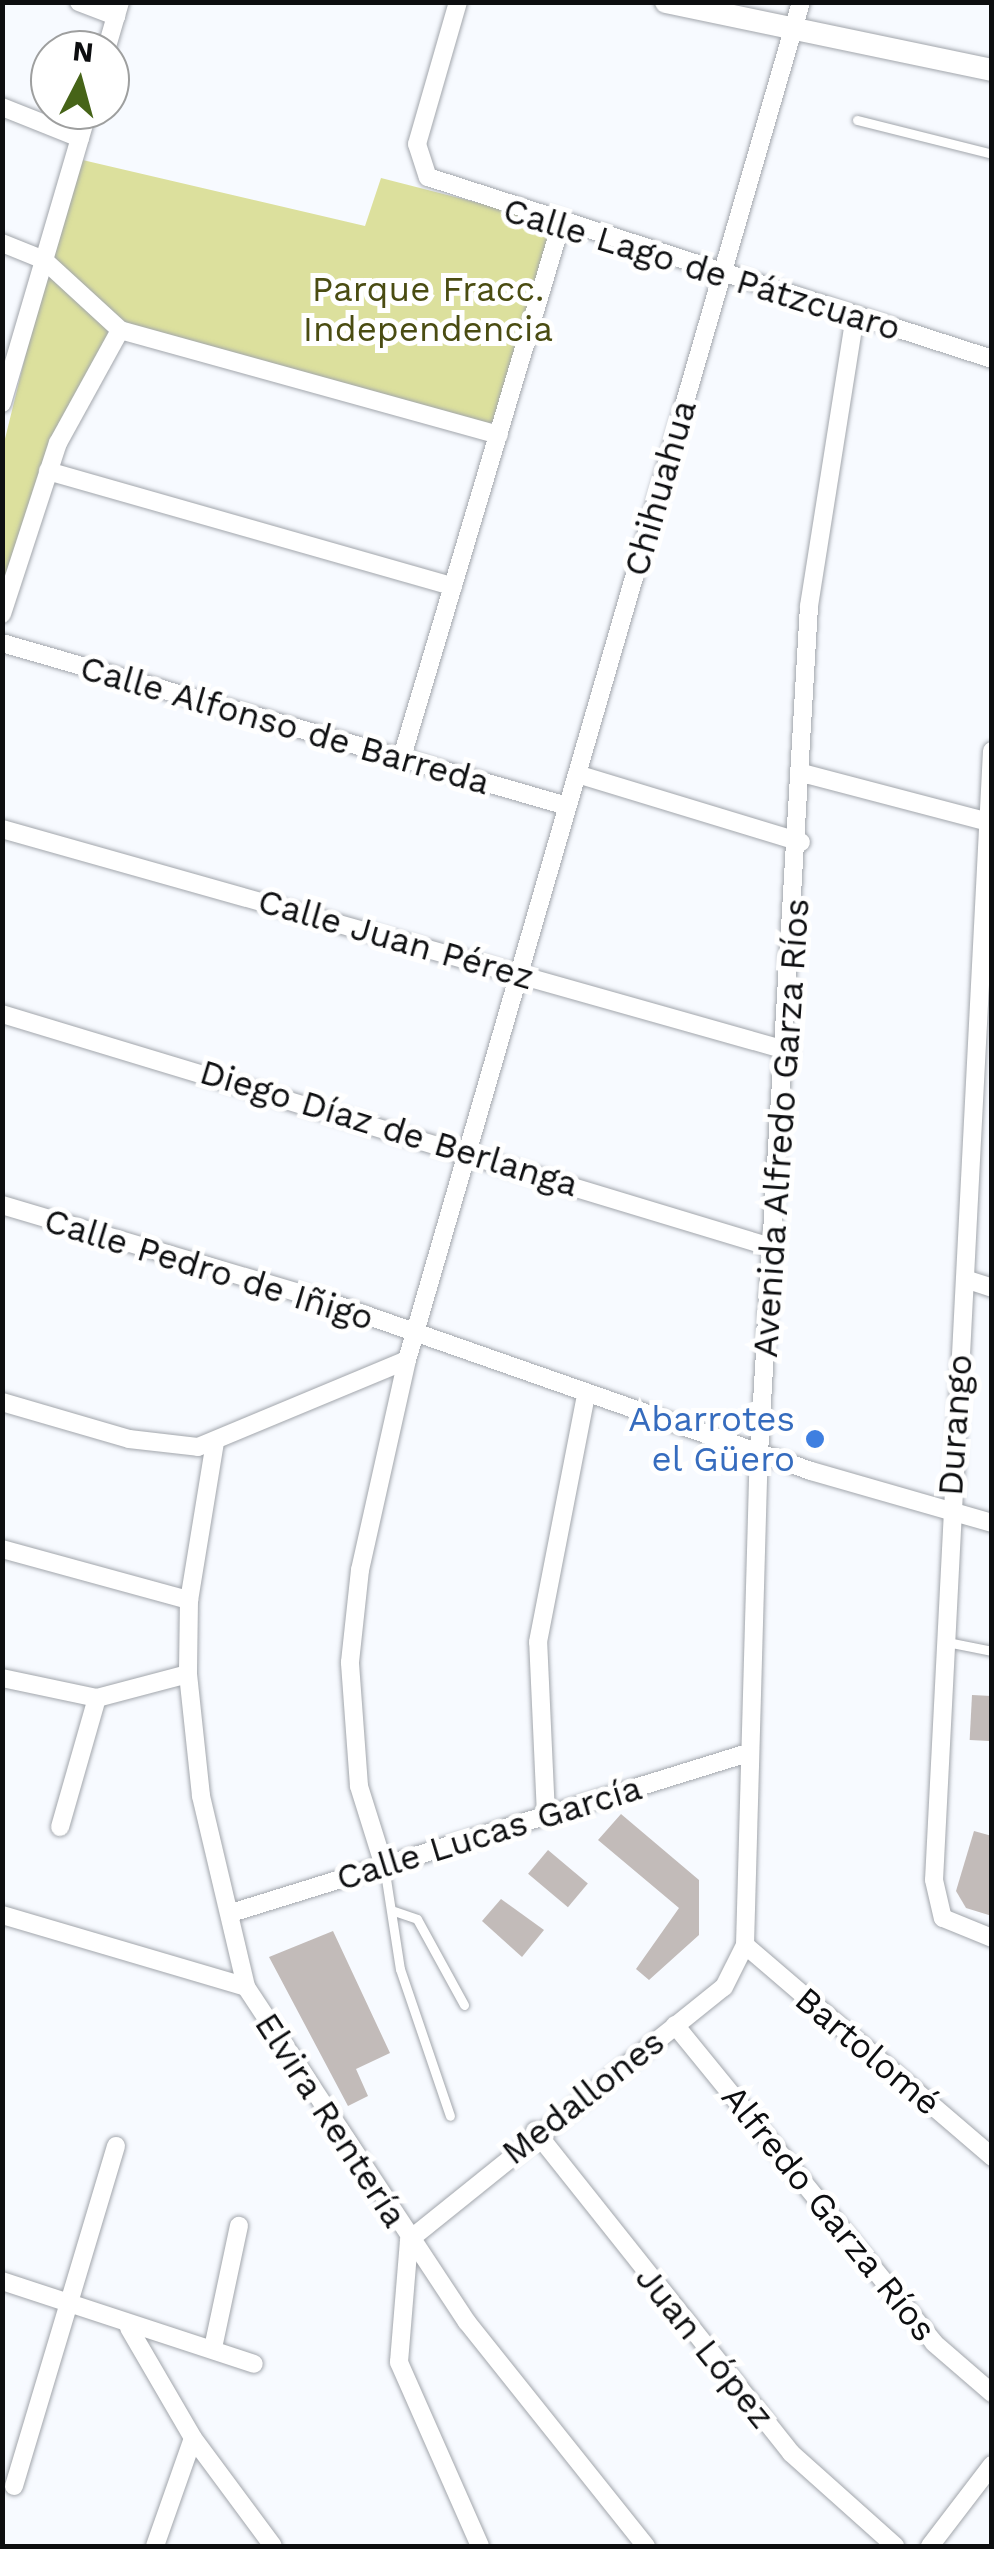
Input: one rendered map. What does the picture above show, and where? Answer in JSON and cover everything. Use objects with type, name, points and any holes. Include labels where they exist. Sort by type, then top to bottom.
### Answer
[{"type":"street","points":[[79,2],[118,10]]},
{"type":"street","name":"Calle Lago de Pátzcuaro","points":[[458,2],[420,130],[419,167],[467,196],[992,359]]},
{"type":"street","points":[[666,2],[992,70]]},
{"type":"street","name":"Chihuahua","points":[[384,1866],[358,1786],[350,1662],[360,1570],[407,1360],[801,2]]},
{"type":"street","points":[[2,107],[80,138]]},
{"type":"street","points":[[2,403],[82,130]]},
{"type":"street","points":[[401,760],[561,224]]},
{"type":"street","points":[[2,243],[44,260],[120,330],[498,435]]},
{"type":"street","name":"Avenida Alfredo Garza Ríos","points":[[744,1946],[759,1453],[789,1051],[815,540],[854,315]]},
{"type":"street","points":[[2,614],[48,471],[120,330]]},
{"type":"street","points":[[48,471],[453,586]]},
{"type":"street","name":"Calle Alfonso de Barreda","points":[[2,643],[567,806]]},
{"type":"street","name":"Durango","points":[[992,751],[984,1049],[950,1510],[934,1880],[944,1918],[992,1938]]},
{"type":"street","points":[[802,773],[990,822]]},
{"type":"street","points":[[577,774],[801,842]]},
{"type":"street","name":"Calle Juan Pérez","points":[[2,828],[789,1051]]},
{"type":"street","name":"Diego Díaz de Berlanga","points":[[2,1014],[468,1148],[774,1248]]},
{"type":"street","name":"Calle Pedro de Iñigo","points":[[2,1205],[322,1300],[414,1336],[759,1453],[992,1523]]},
{"type":"street","points":[[965,1278],[992,1288]]},
{"type":"street","points":[[2,1402],[160,1445],[215,1442],[407,1360]]},
{"type":"street","points":[[546,1816],[540,1623],[586,1395]]},
{"type":"street","name":"Elvira Rentería","points":[[215,1442],[188,1600],[188,1674],[201,1796],[246,1987],[408,2240],[646,2546]]},
{"type":"street","points":[[2,1549],[188,1600]]},
{"type":"street","points":[[2,1678],[97,1698],[188,1674]]},
{"type":"street","points":[[60,1828],[97,1698]]},
{"type":"street","name":"Calle Lucas García","points":[[231,1914],[748,1753]]},
{"type":"street","points":[[2,1916],[246,1987]]},
{"type":"street","name":"Medallones","points":[[408,2240],[535,2131],[735,1976],[744,1946]]},
{"type":"street","name":"Bartolomé","points":[[744,1946],[992,2157]]},
{"type":"street","name":"Alfredo Garza Ríos","points":[[675,2025],[934,2343],[992,2393]]},
{"type":"street","name":"Juan López","points":[[535,2131],[791,2452],[895,2546]]},
{"type":"street","points":[[14,2486],[63,2301],[116,2146]]},
{"type":"street","points":[[213,2348],[239,2226]]},
{"type":"street","points":[[408,2240],[399,2362],[480,2546]]},
{"type":"street","points":[[2,2280],[130,2328],[213,2348],[254,2364]]},
{"type":"street","points":[[130,2328],[192,2438],[274,2546]]},
{"type":"street","points":[[155,2546],[192,2438]]},
{"type":"street","points":[[930,2546],[992,2464]]},
{"type":"lane","points":[[857,120],[992,154]]},
{"type":"lane","points":[[944,1642],[992,1651]]},
{"type":"lane","points":[[384,1866],[400,1969],[450,2116]]},
{"type":"lane","points":[[394,1911],[418,1919],[464,2005]]},
{"type":"green space","name":"Parque Fracc. Independencia","points":[[74,158],[365,226],[381,178],[561,224],[499,435],[120,330],[78,398],[3,620],[3,447]]},
{"type":"building","points":[[972,1695],[992,1696],[990,1741],[970,1740]]},
{"type":"building","points":[[621,1814],[699,1880],[699,1935],[649,1980],[636,1969],[679,1908],[598,1840]]},
{"type":"building","points":[[974,1831],[992,1836],[992,1916],[966,1908],[956,1891]]},
{"type":"building","points":[[548,1850],[588,1883],[568,1907],[528,1874]]},
{"type":"building","points":[[501,1899],[544,1930],[522,1957],[482,1921]]},
{"type":"building","points":[[333,1931],[390,2053],[356,2069],[368,2096],[348,2106],[269,1957]]},
{"type":"place","name":"Abarrotes el Güero","points":[[815,1439]]}]
